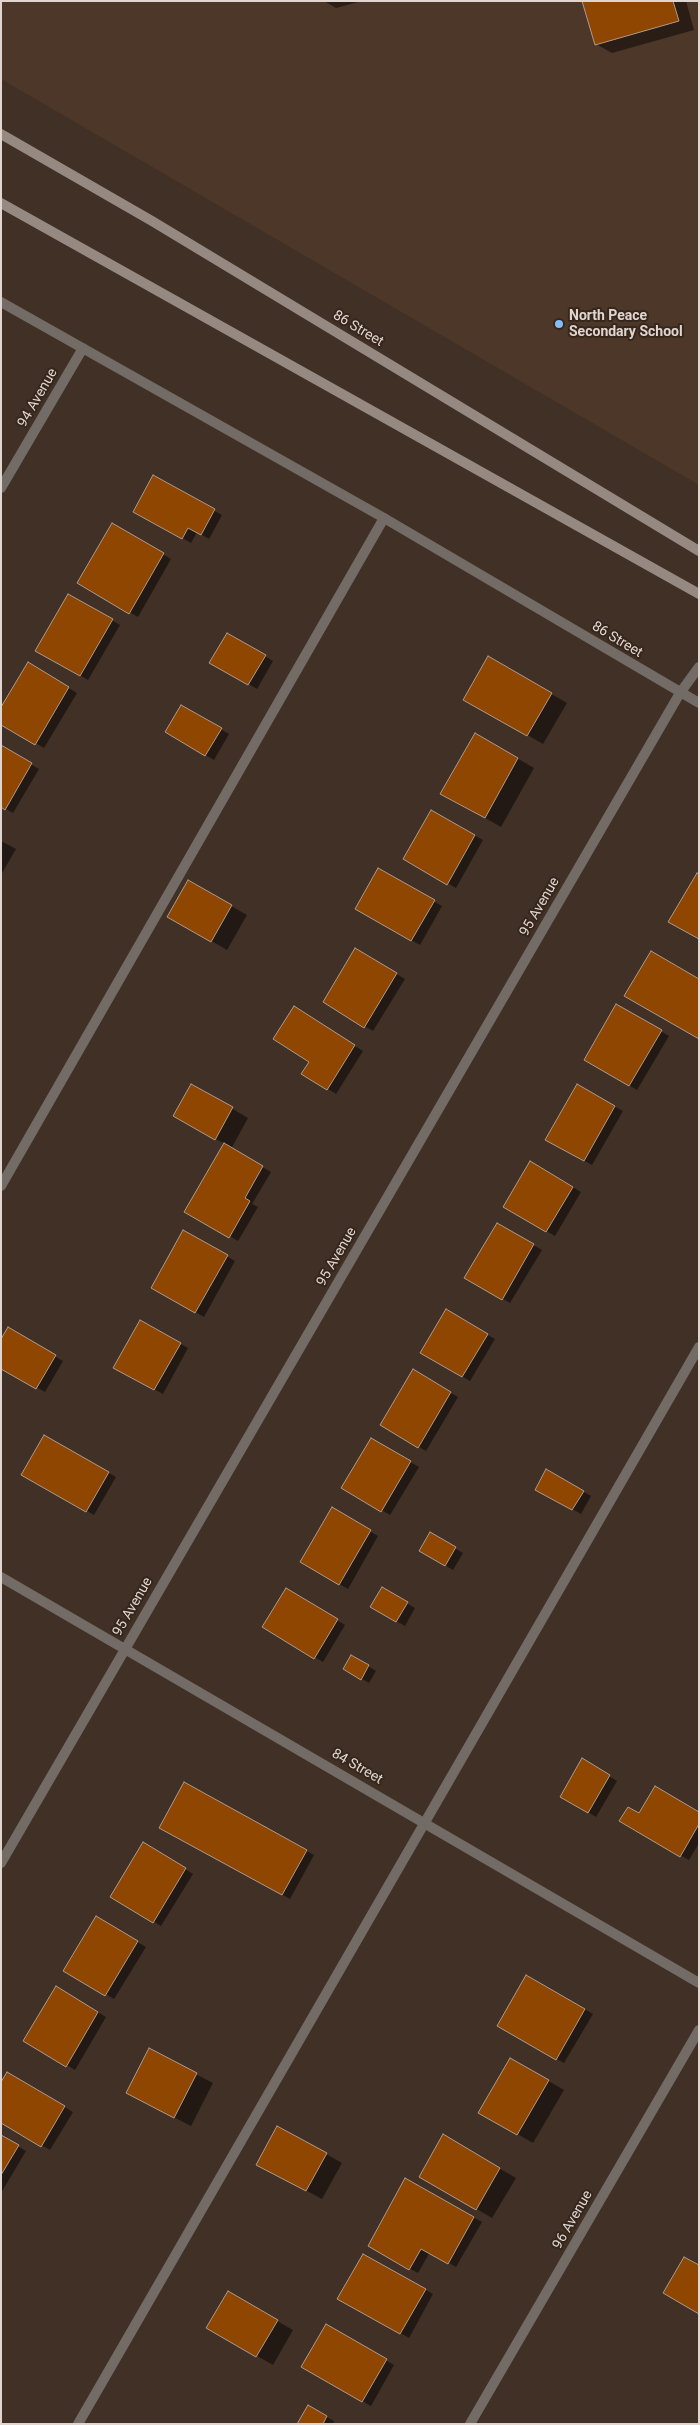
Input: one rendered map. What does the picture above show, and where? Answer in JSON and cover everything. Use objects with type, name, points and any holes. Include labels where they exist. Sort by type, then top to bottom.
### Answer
[{"type":"main road","name":"86 Street","points":[[1,134],[160,226],[699,551]]},
{"type":"main road","points":[[1,203],[699,594]]},
{"type":"street","name":"86 Street","points":[[1,302],[384,518],[699,704]]},
{"type":"street","name":"94 Avenue","points":[[1,488],[82,348]]},
{"type":"street","points":[[1,1186],[384,518]]},
{"type":"street","name":"95 Avenue","points":[[1,1863],[680,693],[699,667]]},
{"type":"street","points":[[78,2424],[699,1347]]},
{"type":"street","name":"84 Street","points":[[1,1577],[699,1983]]},
{"type":"street","name":"96 Avenue","points":[[470,2424],[699,2030]]},
{"type":"shaded area","name":"North Peace Secondary School","points":[[1,1],[699,1],[699,485],[1,79]]},
{"type":"building","points":[[582,1],[673,1],[679,21],[595,45]]},
{"type":"building","points":[[153,475],[215,509],[201,535],[188,528],[182,539],[133,512]]},
{"type":"building","points":[[112,523],[164,553],[129,614],[77,583]]},
{"type":"building","points":[[68,594],[113,619],[80,676],[35,651]]},
{"type":"building","points":[[227,633],[266,655],[248,685],[209,663]]},
{"type":"building","points":[[488,656],[552,693],[527,736],[463,700]]},
{"type":"building","points":[[28,662],[69,687],[35,745],[1,725],[1,707]]},
{"type":"building","points":[[181,705],[222,728],[205,756],[165,732]]},
{"type":"building","points":[[475,733],[518,758],[485,818],[440,794]]},
{"type":"building","points":[[1,745],[32,763],[5,810],[1,807]]},
{"type":"building","points":[[431,810],[475,835],[447,885],[403,859]]},
{"type":"building","points":[[378,868],[435,900],[411,941],[355,909]]},
{"type":"building","points":[[697,873],[699,874],[699,939],[668,922]]},
{"type":"building","points":[[188,880],[232,905],[211,942],[167,917]]},
{"type":"building","points":[[355,948],[397,973],[364,1028],[323,1002]]},
{"type":"building","points":[[651,951],[699,979],[699,1039],[624,996]]},
{"type":"building","points":[[616,1004],[662,1030],[629,1086],[584,1060]]},
{"type":"building","points":[[294,1006],[355,1045],[327,1090],[301,1074],[309,1062],[273,1039]]},
{"type":"building","points":[[191,1084],[233,1107],[215,1140],[173,1116]]},
{"type":"building","points":[[577,1084],[615,1106],[584,1161],[545,1140]]},
{"type":"building","points":[[224,1143],[263,1166],[245,1198],[250,1201],[229,1238],[184,1212]]},
{"type":"building","points":[[530,1161],[573,1187],[546,1232],[503,1207]]},
{"type":"building","points":[[497,1223],[534,1244],[502,1300],[464,1278]]},
{"type":"building","points":[[183,1230],[228,1255],[195,1313],[151,1288]]},
{"type":"building","points":[[446,1309],[488,1334],[462,1377],[420,1353]]},
{"type":"building","points":[[140,1320],[181,1343],[154,1390],[113,1368]]},
{"type":"building","points":[[8,1327],[56,1355],[36,1389],[1,1369],[1,1339]]},
{"type":"building","points":[[413,1369],[451,1392],[418,1448],[380,1425]]},
{"type":"building","points":[[44,1435],[109,1472],[86,1512],[21,1475]]},
{"type":"building","points":[[371,1438],[411,1461],[381,1512],[341,1488]]},
{"type":"building","points":[[546,1469],[584,1491],[572,1510],[535,1490]]},
{"type":"building","points":[[332,1507],[371,1530],[339,1585],[300,1562]]},
{"type":"building","points":[[430,1532],[456,1547],[445,1566],[419,1551]]},
{"type":"building","points":[[382,1587],[408,1602],[396,1622],[370,1607]]},
{"type":"building","points":[[286,1588],[338,1619],[314,1659],[262,1627]]},
{"type":"building","points":[[351,1655],[369,1665],[361,1680],[343,1669]]},
{"type":"building","points":[[582,1758],[610,1775],[588,1813],[560,1797]]},
{"type":"building","points":[[184,1782],[307,1850],[282,1895],[159,1828]]},
{"type":"building","points":[[655,1786],[699,1812],[699,1824],[680,1857],[619,1821],[628,1807],[639,1813]]},
{"type":"building","points":[[143,1842],[186,1868],[153,1923],[110,1897]]},
{"type":"building","points":[[96,1916],[138,1941],[105,1996],[63,1971]]},
{"type":"building","points":[[526,1975],[585,2009],[556,2060],[497,2026]]},
{"type":"building","points":[[56,1986],[98,2012],[66,2067],[23,2041]]},
{"type":"building","points":[[149,2048],[197,2073],[174,2118],[126,2093]]},
{"type":"building","points":[[510,2058],[549,2080],[517,2135],[478,2113]]},
{"type":"building","points":[[7,2072],[65,2106],[41,2147],[1,2123],[1,2082]]},
{"type":"building","points":[[277,2126],[327,2153],[306,2191],[256,2165]]},
{"type":"building","points":[[443,2134],[500,2168],[476,2210],[419,2177]]},
{"type":"building","points":[[1,2135],[19,2145],[1,2175]]},
{"type":"building","points":[[405,2178],[474,2217],[448,2264],[421,2249],[409,2270],[368,2246]]},
{"type":"building","points":[[363,2254],[426,2289],[400,2334],[337,2299]]},
{"type":"building","points":[[684,2257],[699,2265],[699,2314],[663,2293]]},
{"type":"building","points":[[228,2291],[278,2320],[256,2357],[206,2328]]},
{"type":"building","points":[[326,2324],[387,2359],[362,2402],[301,2367]]},
{"type":"building","points":[[308,2405],[327,2416],[323,2424],[297,2424]]},
{"type":"place","name":"North Peace Secondary School","points":[[559,324]]}]
